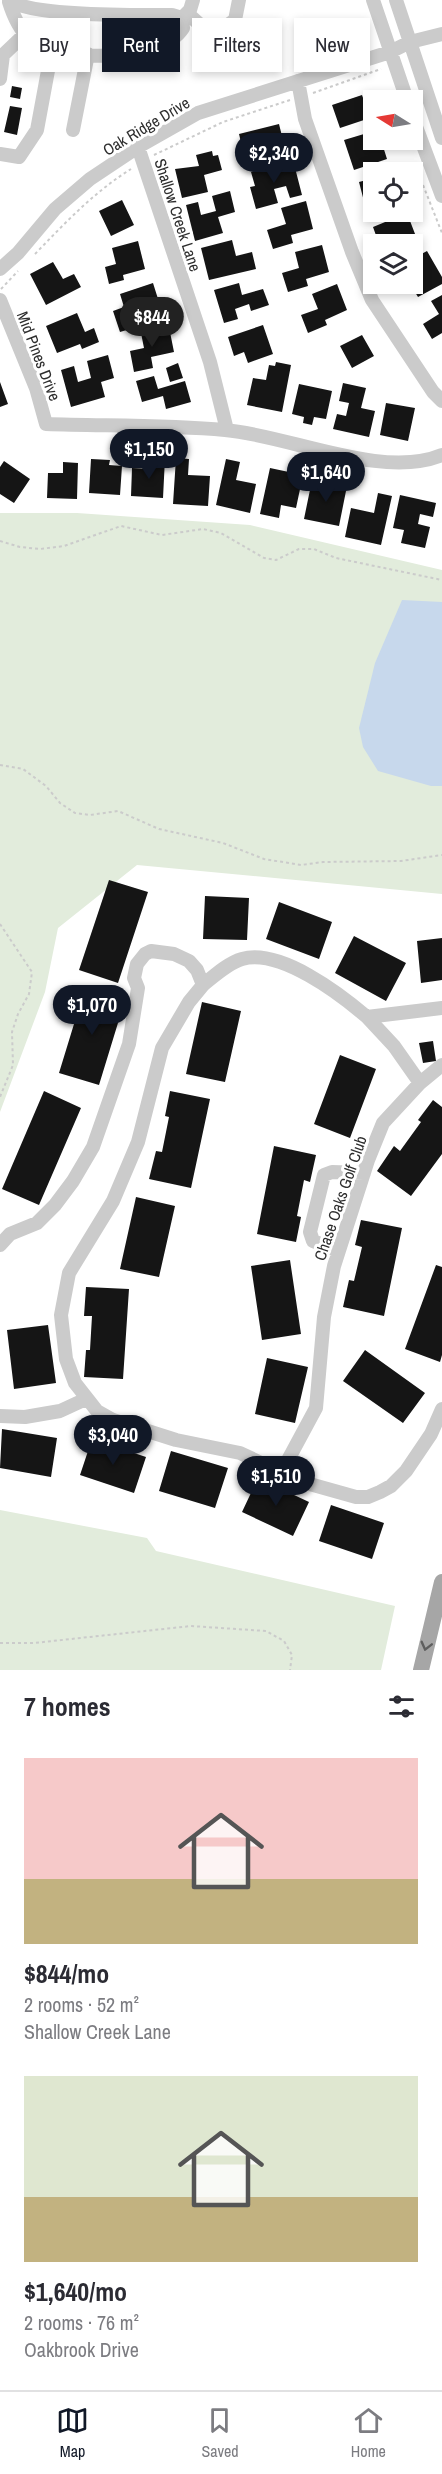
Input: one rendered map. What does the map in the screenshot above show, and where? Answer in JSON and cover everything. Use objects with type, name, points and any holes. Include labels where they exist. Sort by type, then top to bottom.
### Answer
[{"type":"main road","points":[[421,1670],[442,1582]]},
{"type":"street","points":[[90,54],[104,56],[150,50],[169,42],[183,28],[184,16],[193,0]]},
{"type":"street","points":[[9,1],[22,6],[74,12],[184,16],[208,32],[222,29],[235,20],[239,0]]},
{"type":"street","points":[[373,0],[403,90]]},
{"type":"street","points":[[396,0],[438,112],[442,138]]},
{"type":"street","points":[[9,1],[18,23]]},
{"type":"street","name":"Oak Ridge Drive","points":[[0,269],[18,253],[56,209],[90,179],[138,147],[198,113],[390,52],[410,42],[442,34]]},
{"type":"street","points":[[0,79],[3,55],[18,41]]},
{"type":"street","points":[[0,154],[19,157],[37,130],[48,72]]},
{"type":"street","points":[[73,130],[84,72]]},
{"type":"street","points":[[298,81],[313,142],[352,252],[372,300],[433,392],[442,401]]},
{"type":"street","points":[[423,145],[442,196]]},
{"type":"street","name":"Shallow Creek Lane","points":[[138,147],[210,362],[227,430]]},
{"type":"street","name":"Mid Pines Drive","points":[[0,300],[36,388],[46,424],[227,430]]},
{"type":"street","points":[[227,430],[383,462],[413,461],[442,455]]},
{"type":"street","points":[[0,1245],[10,1234],[38,1224],[73,1181],[93,1148],[123,1068],[129,1044],[138,988],[134,978],[137,964],[151,951],[174,954],[189,961],[197,970],[203,985]]},
{"type":"street","points":[[420,1083],[394,1046],[366,1017],[340,994],[299,970],[258,958],[242,959],[218,972],[189,1002],[162,1048],[138,1142],[112,1201],[69,1273],[61,1315],[66,1359],[75,1383],[97,1411],[113,1420],[176,1440],[240,1453],[281,1473],[326,1490],[356,1497],[368,1497],[391,1486],[406,1471],[431,1434],[442,1409]]},
{"type":"street","points":[[366,1017],[442,1008]]},
{"type":"street","name":"Chase Oaks Golf Club","points":[[281,1473],[316,1408],[324,1317],[338,1251],[383,1123],[420,1083],[442,1065]]},
{"type":"street","points":[[338,1251],[313,1241],[310,1232],[324,1175],[332,1172],[364,1173]]},
{"type":"street","points":[[0,1416],[26,1417],[60,1412],[86,1399]]},
{"type":"path","points":[[29,261],[71,217],[103,189],[174,144],[223,122],[384,68]]},
{"type":"path","points":[[0,290],[22,268]]},
{"type":"path","points":[[0,541],[20,547],[40,549],[64,546],[121,526],[162,535],[203,529],[221,533],[264,558],[276,560],[299,549],[314,549],[336,558],[442,580]]},
{"type":"path","points":[[0,765],[23,769],[46,786],[60,803],[75,813],[90,815],[118,811],[159,829],[223,843],[264,859],[301,865],[322,862],[401,861],[442,855]]},
{"type":"path","points":[[0,924],[32,972],[29,994],[18,1014],[12,1032],[13,1065],[0,1097]]},
{"type":"path","points":[[0,1643],[34,1643],[191,1626],[266,1631],[284,1641],[291,1655],[290,1670]]},
{"type":"green space","points":[[0,513],[77,513],[250,525],[442,570],[442,894],[137,865],[58,928],[45,992],[0,1112]]},
{"type":"green space","points":[[0,1510],[147,1538],[156,1551],[395,1606],[381,1670],[0,1670]]},
{"type":"water","points":[[402,600],[442,602],[442,786],[431,786],[378,771],[363,747],[359,728],[375,663]]},
{"type":"building","points":[[12,86],[22,88],[20,99],[10,97]]},
{"type":"building","points":[[362,95],[363,120],[340,128],[332,105]]},
{"type":"building","points":[[10,106],[22,108],[17,135],[4,132]]},
{"type":"building","points":[[279,124],[282,136],[270,139],[274,157],[246,163],[239,134]]},
{"type":"building","points":[[363,134],[363,150],[384,150],[387,159],[378,162],[363,162],[363,167],[354,170],[344,140]]},
{"type":"building","points":[[212,151],[213,156],[218,155],[222,170],[204,175],[208,192],[182,198],[175,169],[199,166],[196,155]]},
{"type":"building","points":[[293,160],[302,195],[290,198],[286,186],[274,189],[278,203],[256,209],[250,187],[255,186],[251,172]]},
{"type":"building","points":[[363,181],[363,198],[359,182]]},
{"type":"building","points":[[230,191],[235,212],[218,217],[223,233],[195,241],[186,205],[198,202],[201,215],[216,211],[212,196]]},
{"type":"building","points":[[122,200],[134,225],[111,236],[99,211]]},
{"type":"building","points":[[306,201],[313,229],[291,235],[293,243],[273,249],[267,230],[286,224],[281,208]]},
{"type":"building","points":[[385,222],[410,222],[415,234],[376,234],[373,227]]},
{"type":"building","points":[[232,240],[236,256],[252,252],[256,269],[209,280],[201,248]]},
{"type":"building","points":[[138,241],[145,269],[123,275],[124,280],[109,284],[105,267],[116,264],[112,248]]},
{"type":"building","points":[[322,245],[329,272],[306,279],[308,286],[288,292],[282,273],[299,268],[295,252]]},
{"type":"building","points":[[427,251],[442,277],[442,284],[418,297],[416,294],[423,294],[423,253]]},
{"type":"building","points":[[53,262],[63,279],[74,274],[81,287],[46,305],[30,274]]},
{"type":"building","points":[[153,283],[164,318],[149,323],[146,311],[136,314],[140,326],[120,332],[113,311],[124,307],[120,294]]},
{"type":"building","points":[[239,283],[242,295],[263,289],[269,305],[251,311],[249,304],[235,309],[238,319],[224,323],[214,290]]},
{"type":"building","points":[[337,284],[347,310],[325,320],[327,325],[308,333],[301,315],[318,309],[312,294]]},
{"type":"building","points":[[442,295],[442,333],[432,339],[423,324],[439,314],[431,301]]},
{"type":"building","points":[[77,313],[85,332],[94,328],[99,342],[82,349],[80,344],[57,353],[46,326]]},
{"type":"building","points":[[263,325],[273,354],[248,363],[244,352],[234,356],[228,337]]},
{"type":"building","points":[[169,327],[174,352],[151,357],[153,368],[134,372],[130,351],[144,348],[141,333]]},
{"type":"building","points":[[362,335],[374,356],[352,368],[340,346]]},
{"type":"building","points":[[108,355],[114,378],[101,382],[105,397],[71,407],[61,370],[74,366],[78,382],[91,378],[87,361]]},
{"type":"building","points":[[276,362],[291,365],[282,412],[247,405],[253,378],[266,380],[269,365],[275,366]]},
{"type":"building","points":[[178,363],[183,378],[170,382],[166,368]]},
{"type":"building","points":[[154,376],[158,389],[185,381],[191,402],[166,409],[163,396],[142,402],[136,381]]},
{"type":"building","points":[[0,382],[8,404],[0,407]]},
{"type":"building","points":[[343,383],[366,388],[361,408],[375,411],[369,437],[333,429],[337,414],[346,416],[349,403],[339,401]]},
{"type":"building","points":[[299,384],[332,391],[326,419],[314,417],[312,425],[303,423],[304,417],[292,414]]},
{"type":"building","points":[[386,403],[415,408],[408,441],[380,435]]},
{"type":"building","points":[[149,457],[165,458],[163,498],[131,496],[132,468],[149,469]]},
{"type":"building","points":[[176,458],[189,459],[188,475],[210,476],[208,506],[173,504]]},
{"type":"building","points":[[91,459],[110,460],[109,465],[122,466],[120,495],[89,493]]},
{"type":"building","points":[[226,459],[240,462],[236,480],[256,484],[250,513],[216,505]]},
{"type":"building","points":[[4,461],[30,479],[14,503],[0,494],[0,467]]},
{"type":"building","points":[[63,462],[78,463],[77,499],[47,498],[48,473],[63,473]]},
{"type":"building","points":[[270,468],[303,475],[296,508],[281,505],[279,518],[260,514]]},
{"type":"building","points":[[312,480],[347,486],[339,526],[304,519]]},
{"type":"building","points":[[378,493],[392,496],[381,545],[345,537],[351,508],[374,513]]},
{"type":"building","points":[[400,495],[436,503],[433,517],[420,514],[418,524],[430,527],[425,548],[401,543],[404,530],[393,528]]},
{"type":"building","points":[[109,880],[148,892],[118,983],[79,970]]},
{"type":"building","points":[[205,896],[249,898],[247,940],[203,939]]},
{"type":"building","points":[[279,902],[332,922],[319,959],[266,939]]},
{"type":"building","points":[[354,936],[406,963],[386,1001],[335,973]]},
{"type":"building","points":[[442,938],[442,980],[421,983],[417,941]]},
{"type":"building","points":[[85,988],[125,1000],[99,1085],[59,1073]]},
{"type":"building","points":[[202,1002],[241,1011],[225,1082],[186,1074]]},
{"type":"building","points":[[433,1041],[436,1061],[423,1063],[419,1043]]},
{"type":"building","points":[[340,1055],[376,1069],[350,1138],[314,1124]]},
{"type":"building","points":[[44,1091],[81,1108],[39,1205],[2,1189]]},
{"type":"building","points":[[170,1091],[210,1099],[191,1188],[149,1179],[156,1151],[162,1152],[169,1117],[165,1116]]},
{"type":"building","points":[[433,1100],[442,1107],[442,1154],[411,1196],[377,1171],[394,1146],[400,1151],[421,1122],[418,1120]]},
{"type":"building","points":[[274,1146],[316,1155],[310,1182],[304,1180],[297,1216],[301,1217],[296,1242],[257,1234]]},
{"type":"building","points":[[136,1197],[175,1206],[159,1277],[120,1269]]},
{"type":"building","points":[[361,1220],[402,1228],[384,1316],[343,1307],[349,1280],[354,1281],[362,1247],[355,1245]]},
{"type":"building","points":[[290,1260],[301,1334],[262,1340],[251,1266]]},
{"type":"building","points":[[436,1265],[442,1267],[442,1355],[440,1362],[405,1349]]},
{"type":"building","points":[[86,1287],[129,1289],[123,1379],[84,1377],[86,1350],[90,1350],[92,1316],[84,1316]]},
{"type":"building","points":[[48,1325],[56,1383],[14,1389],[7,1330]]},
{"type":"building","points":[[365,1350],[425,1393],[403,1423],[343,1381]]},
{"type":"building","points":[[267,1358],[308,1367],[295,1423],[255,1414]]},
{"type":"building","points":[[2,1429],[57,1438],[51,1477],[0,1468]]},
{"type":"building","points":[[92,1439],[146,1457],[134,1493],[80,1475]]},
{"type":"building","points":[[171,1451],[228,1468],[215,1508],[159,1491]]},
{"type":"building","points":[[258,1478],[309,1502],[293,1536],[242,1512]]},
{"type":"building","points":[[331,1505],[384,1523],[372,1559],[319,1541]]}]
